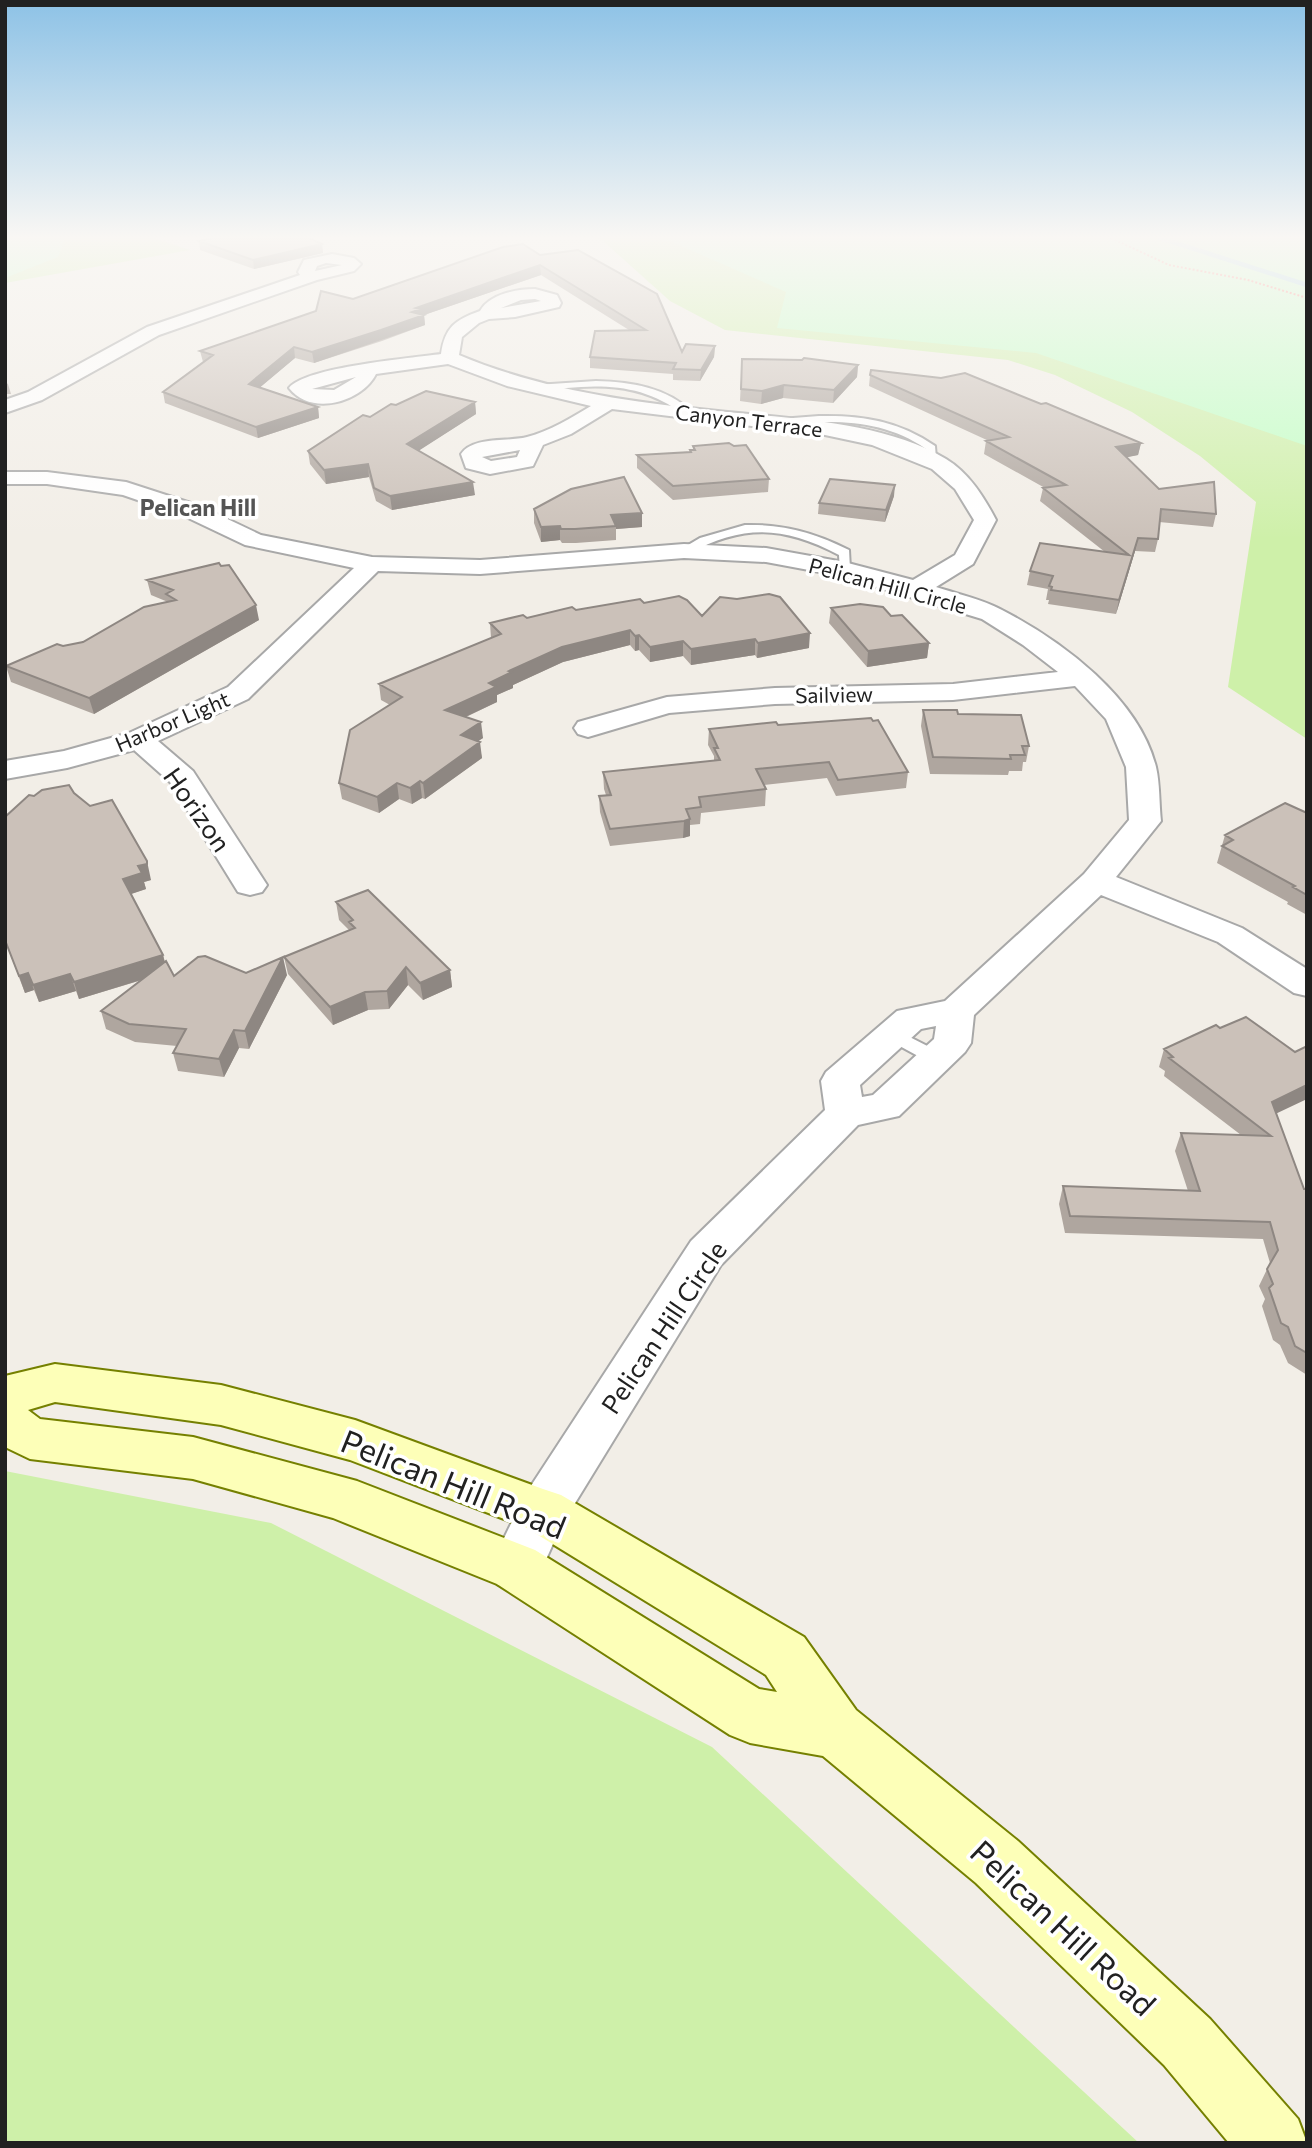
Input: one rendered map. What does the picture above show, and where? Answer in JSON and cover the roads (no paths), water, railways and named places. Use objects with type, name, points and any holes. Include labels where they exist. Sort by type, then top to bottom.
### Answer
[{"type":"street","points":[[5,407],[35,397],[140,338]]},
{"type":"street","points":[[368,372],[450,358],[453,338]]},
{"type":"street","name":"Canyon Terrace","points":[[450,358],[499,378],[536,388],[608,403],[829,429],[870,438],[931,459],[969,489],[985,520],[965,559],[916,589]]},
{"type":"street","points":[[534,442],[583,420],[608,403]]},
{"type":"street","name":"Pelican Hill Circle","points":[[5,478],[47,478],[126,489],[192,512],[253,540],[316,555],[372,564],[480,566],[684,551],[766,555],[844,569],[991,614],[1032,639],[1082,677],[1119,716],[1141,767],[1145,821],[1096,881],[956,1011]]},
{"type":"street","name":"Harbor Light","points":[[5,770],[67,759],[139,738],[238,693],[372,564]]},
{"type":"street","name":"Sailview","points":[[588,727],[667,705],[775,696],[953,692],[1082,677]]},
{"type":"street","name":"Horizon","points":[[139,738],[182,777],[250,885]]},
{"type":"street","points":[[1096,881],[1230,935],[1307,985]]},
{"type":"street","points":[[956,1011],[952,1043],[885,1106],[845,1114],[840,1081],[901,1027],[956,1011]]},
{"type":"street","name":"Pelican Hill Circle","points":[[516,1567],[543,1511],[706,1253],[845,1114]]},
{"type":"street","name":"Pelican Hill Road","points":[[5,1396],[55,1384],[220,1405],[355,1441],[543,1511],[785,1656],[836,1730],[997,1862],[1188,2042],[1274,2143]]},
{"type":"street","name":"Pelican Hill Road","points":[[5,1420],[30,1438],[193,1458],[339,1497],[516,1567],[750,1715],[836,1730]]},
{"type":"lane","points":[[536,388],[584,383],[631,385],[673,398],[688,413]]},
{"type":"lane","points":[[901,1027],[936,1058]]},
{"type":"district","name":"Pelican Hill","points":[[198,507]]}]
